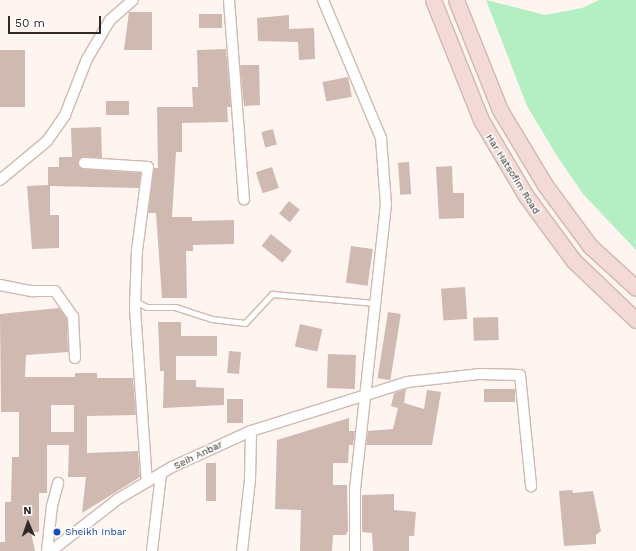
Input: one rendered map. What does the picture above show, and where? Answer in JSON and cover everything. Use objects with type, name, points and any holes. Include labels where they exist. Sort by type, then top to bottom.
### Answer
[{"type":"main road","name":"Har Hatsofim Road","points":[[433,0],[481,120],[526,196],[574,261],[633,318]]},
{"type":"main road","points":[[456,0],[500,110],[544,184],[590,246],[636,288]]},
{"type":"street","points":[[0,180],[47,142],[65,115],[87,59],[110,20],[133,0]]},
{"type":"street","points":[[229,0],[244,198]]},
{"type":"street","points":[[323,0],[381,138],[386,204],[355,488],[355,551]]},
{"type":"street","points":[[84,163],[148,167],[137,250],[135,301],[137,368],[141,373],[146,482]]},
{"type":"street","points":[[0,285],[32,291],[55,291],[73,317],[76,358]]},
{"type":"street","name":"Seih Anbar","points":[[51,551],[62,546],[146,482],[251,431],[407,382],[479,374],[520,375],[531,486]]},
{"type":"street","points":[[242,551],[250,487],[251,431]]},
{"type":"street","points":[[152,551],[161,474]]},
{"type":"street","points":[[47,551],[52,506],[58,483]]},
{"type":"lane","points":[[135,301],[147,307],[175,307],[212,319],[245,323],[272,294],[375,303]]},
{"type":"green space","points":[[486,0],[545,15],[582,8],[599,0],[636,0],[636,250],[583,194],[557,156],[527,106]]},
{"type":"building","points":[[129,12],[152,12],[152,50],[124,50]]},
{"type":"building","points":[[199,14],[222,14],[222,28],[199,28]]},
{"type":"building","points":[[289,15],[289,29],[314,28],[315,59],[299,60],[298,42],[258,41],[257,18]]},
{"type":"building","points":[[226,49],[231,107],[227,107],[228,122],[182,123],[182,152],[176,152],[172,217],[192,217],[192,221],[234,220],[234,244],[193,245],[193,251],[186,251],[187,298],[162,298],[156,213],[148,213],[154,168],[158,168],[157,107],[193,107],[192,87],[198,87],[197,50]]},
{"type":"building","points":[[0,50],[25,50],[25,107],[0,107]]},
{"type":"building","points":[[240,65],[259,65],[260,105],[244,106]]},
{"type":"building","points":[[348,77],[352,97],[326,102],[322,82]]},
{"type":"building","points":[[106,101],[129,101],[129,115],[106,115]]},
{"type":"building","points":[[101,127],[102,158],[81,157],[78,166],[84,169],[141,173],[139,188],[50,186],[50,215],[59,215],[59,248],[32,249],[27,186],[48,185],[48,167],[59,167],[59,157],[72,157],[71,128]]},
{"type":"building","points":[[273,129],[277,145],[265,147],[261,132]]},
{"type":"building","points":[[409,162],[411,194],[400,195],[398,163]]},
{"type":"building","points":[[452,166],[453,193],[464,193],[464,218],[439,219],[436,167]]},
{"type":"building","points":[[272,167],[279,188],[263,193],[256,172]]},
{"type":"building","points":[[289,201],[300,210],[290,222],[279,213]]},
{"type":"building","points":[[271,234],[292,251],[283,263],[262,246]]},
{"type":"building","points":[[351,246],[373,249],[368,286],[346,283]]},
{"type":"building","points":[[465,287],[467,319],[443,321],[441,289]]},
{"type":"building","points":[[59,308],[67,319],[68,352],[26,355],[25,377],[75,377],[75,373],[97,373],[97,378],[133,378],[136,415],[87,416],[87,453],[138,451],[140,477],[82,513],[86,477],[68,477],[69,445],[47,445],[47,493],[39,493],[39,532],[31,532],[35,551],[0,551],[0,542],[5,542],[5,502],[11,502],[12,457],[19,457],[19,412],[1,412],[0,314]],"holes":[[[51,405],[74,405],[74,432],[51,432]]]},
{"type":"building","points":[[388,312],[401,314],[390,380],[378,378]]},
{"type":"building","points":[[498,317],[499,340],[474,341],[473,318]]},
{"type":"building","points":[[158,322],[181,322],[181,336],[217,336],[217,356],[176,356],[176,380],[196,380],[196,387],[224,388],[224,405],[163,408],[164,371],[160,371]]},
{"type":"building","points":[[300,324],[322,329],[317,352],[295,346]]},
{"type":"building","points":[[229,351],[241,352],[239,374],[227,373]]},
{"type":"building","points":[[328,354],[356,355],[355,389],[327,388]]},
{"type":"building","points":[[406,389],[404,403],[424,409],[427,390],[441,392],[432,445],[366,445],[368,431],[393,429],[398,408],[391,406],[394,393]]},
{"type":"building","points":[[484,389],[515,389],[515,402],[484,402]]},
{"type":"building","points":[[227,399],[243,399],[243,423],[227,423]]},
{"type":"building","points":[[349,418],[349,431],[355,431],[353,445],[349,445],[348,463],[333,463],[333,485],[347,485],[348,531],[346,535],[333,535],[332,551],[300,551],[301,510],[275,509],[277,440]]},
{"type":"building","points":[[206,463],[216,463],[216,501],[206,501]]},
{"type":"building","points":[[572,490],[573,493],[593,491],[601,531],[596,535],[596,544],[564,546],[559,491]]},
{"type":"building","points":[[394,494],[394,510],[416,512],[414,536],[409,536],[409,551],[373,551],[372,533],[362,532],[362,495]]},
{"type":"place","name":"Sheikh Inbar","points":[[57,532]]}]
